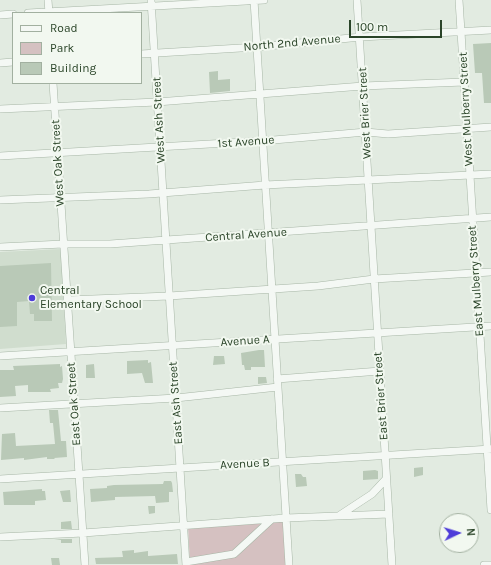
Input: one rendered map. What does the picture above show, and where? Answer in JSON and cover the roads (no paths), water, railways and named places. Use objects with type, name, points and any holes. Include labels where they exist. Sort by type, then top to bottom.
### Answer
[{"type":"street","points":[[48,0],[49,12],[151,3],[264,0]]},
{"type":"street","points":[[254,0],[289,565]]},
{"type":"street","name":"West Brier Street","points":[[357,0],[361,37],[371,226]]},
{"type":"street","name":"West Mulberry Street","points":[[459,0],[472,219]]},
{"type":"street","name":"West Ash Street","points":[[151,3],[166,241]]},
{"type":"street","points":[[0,15],[12,14]]},
{"type":"street","name":"North 2nd Avenue","points":[[142,54],[361,37],[491,30]]},
{"type":"street","points":[[0,63],[12,62]]},
{"type":"street","points":[[0,109],[157,102],[364,86],[464,82]]},
{"type":"street","name":"West Oak Street","points":[[53,84],[63,244]]},
{"type":"street","name":"1st Avenue","points":[[0,156],[262,141],[366,132],[388,134],[491,127]]},
{"type":"street","points":[[0,200],[163,193],[265,185],[491,174]]},
{"type":"street","name":"Central Avenue","points":[[0,247],[166,241],[491,217]]},
{"type":"street","name":"East Mulberry Street","points":[[472,219],[489,450],[491,510]]},
{"type":"street","name":"East Brier Street","points":[[371,226],[392,565]]},
{"type":"street","name":"East Ash Street","points":[[166,241],[186,563]]},
{"type":"street","name":"East Oak Street","points":[[63,244],[85,565]]},
{"type":"street","points":[[67,300],[169,296],[318,286],[374,279],[491,272]]},
{"type":"street","name":"Avenue A","points":[[0,356],[491,326]]},
{"type":"street","points":[[277,379],[380,371]]},
{"type":"street","points":[[0,408],[176,398],[278,387]]},
{"type":"street","name":"Avenue B","points":[[0,479],[489,450]]},
{"type":"street","points":[[340,515],[372,494],[386,479]]},
{"type":"street","points":[[0,538],[286,518],[389,514]]},
{"type":"street","points":[[186,563],[234,554],[272,519]]},
{"type":"street","points":[[484,565],[491,564]]},
{"type":"place","name":"Central Elementary School","points":[[32,298]]}]
